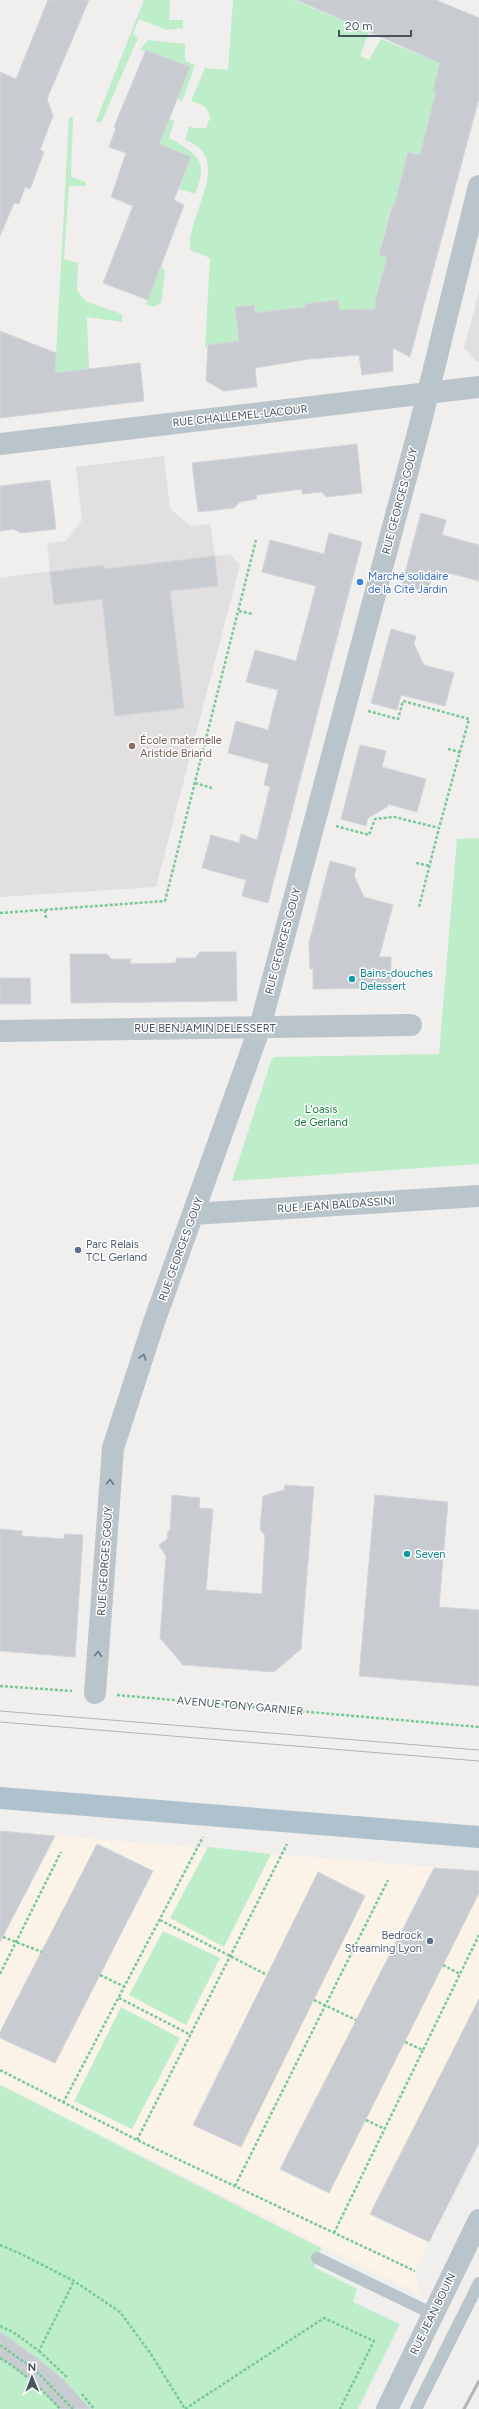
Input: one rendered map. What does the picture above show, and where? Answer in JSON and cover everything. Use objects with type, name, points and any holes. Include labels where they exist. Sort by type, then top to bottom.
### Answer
[{"type":"main road","points":[[0,1798],[479,1838]]},
{"type":"street","name":"RUE GEORGES GOUY","points":[[95,1693],[113,1448],[154,1322],[260,1027],[427,394],[479,186]]},
{"type":"street","name":"RUE CHALLEMEL-LACOUR","points":[[0,444],[479,387]]},
{"type":"street","name":"RUE BENJAMIN DELESSERT","points":[[0,1031],[411,1025]]},
{"type":"street","name":"RUE JEAN BALDASSINI","points":[[193,1214],[479,1196]]},
{"type":"street","name":"RUE JEAN BOUIN","points":[[387,2409],[479,2220]]},
{"type":"lane","points":[[317,2258],[433,2314]]},
{"type":"lane","points":[[416,2409],[479,2283]]},
{"type":"path","points":[[0,913],[165,901],[256,540]]},
{"type":"path","points":[[239,611],[254,614]]},
{"type":"path","points":[[365,711],[398,719],[403,701],[469,718],[419,908]]},
{"type":"path","points":[[448,749],[460,752]]},
{"type":"path","points":[[195,783],[212,788]]},
{"type":"path","points":[[336,826],[369,835],[375,819],[394,817],[440,828]]},
{"type":"path","points":[[416,862],[430,866]]},
{"type":"path","points":[[45,910],[46,919]]},
{"type":"path","name":"AVENUE TONY GARNIER","points":[[0,1686],[479,1727]]},
{"type":"path","points":[[63,2103],[206,1831]]},
{"type":"path","points":[[137,2140],[289,1841]]},
{"type":"path","points":[[0,1974],[61,1852]]},
{"type":"path","points":[[235,2186],[327,2006],[388,1880]]},
{"type":"path","points":[[160,1920],[267,1976]]},
{"type":"path","points":[[334,2233],[479,1935]]},
{"type":"path","points":[[3,1937],[42,1952]]},
{"type":"path","points":[[443,1965],[460,1974]]},
{"type":"path","points":[[100,1975],[125,1987]]},
{"type":"path","points":[[118,1998],[191,2035]]},
{"type":"path","points":[[314,2000],[356,2020]]},
{"type":"path","points":[[405,2042],[423,2050]]},
{"type":"path","points":[[0,2070],[137,2140],[415,2271]]},
{"type":"path","points":[[366,2120],[385,2129]]},
{"type":"path","points":[[0,2245],[74,2281],[120,2312],[151,2354],[185,2409],[324,2318],[374,2341],[340,2409]]},
{"type":"path","points":[[39,2351],[74,2281]]},
{"type":"path","points":[[0,2326],[13,2332],[39,2351],[67,2377]]},
{"type":"path","points":[[0,2345],[34,2369],[63,2396],[73,2409]]},
{"type":"path","points":[[0,2358],[14,2367],[42,2390],[60,2409]]},
{"type":"path","points":[[82,2394],[94,2409]]},
{"type":"shaded area","points":[[479,292],[479,361],[476,361],[464,348]]},
{"type":"shaded area","name":"École maternelle Aristide Briand","points":[[164,456],[170,509],[191,526],[210,524],[215,556],[230,554],[240,565],[156,887],[0,897],[0,578],[50,571],[47,543],[66,541],[82,520],[76,467]]},
{"type":"shaded area","points":[[0,1831],[479,1871],[479,2143],[415,2271],[420,2295],[0,2084]]},
{"type":"green space","points":[[144,0],[170,0],[169,20],[183,20],[183,28],[167,30],[139,19],[133,34],[138,38],[101,123],[96,121]]},
{"type":"green space","points":[[233,0],[294,0],[369,32],[360,56],[369,60],[381,39],[440,63],[442,68],[434,91],[436,91],[420,155],[408,152],[401,179],[399,208],[391,206],[381,245],[384,246],[381,256],[387,257],[380,285],[385,287],[376,321],[346,310],[339,310],[338,300],[305,304],[305,307],[255,313],[254,305],[235,307],[239,341],[208,345],[205,348],[210,258],[190,250],[191,236],[205,189],[208,173],[207,160],[200,148],[185,140],[189,126],[195,128],[206,128],[210,118],[208,111],[204,106],[191,101],[205,68],[228,70]]},
{"type":"green space","points":[[148,40],[185,44],[185,61],[195,65],[182,102],[177,99],[189,67],[140,50]]},
{"type":"green space","points":[[69,117],[73,118],[71,177],[86,182],[85,186],[69,186],[64,259],[78,263],[77,290],[85,301],[122,314],[122,322],[87,317],[89,369],[55,373]]},
{"type":"green space","points":[[169,118],[174,121],[169,138],[194,154],[201,166],[201,174],[195,194],[179,189],[191,157],[159,144]]},
{"type":"green space","points":[[161,266],[165,271],[161,303],[154,307],[146,304]]},
{"type":"green space","name":"L'oasis de Gerland","points":[[479,838],[479,1164],[232,1181],[271,1061],[274,1057],[439,1054],[457,839]]},
{"type":"green space","points":[[208,1847],[271,1854],[224,1947],[170,1918]]},
{"type":"green space","points":[[163,1931],[220,1958],[186,2025],[129,1995]]},
{"type":"green space","points":[[121,2007],[180,2038],[132,2129],[74,2101]]},
{"type":"green space","points":[[0,2085],[321,2248],[314,2267],[357,2289],[353,2302],[400,2324],[358,2409],[0,2409]]},
{"type":"building","points":[[48,0],[89,0],[47,99],[53,116],[40,150],[44,152],[30,189],[25,187],[19,204],[14,203],[0,236],[0,72],[16,79]]},
{"type":"building","points":[[297,0],[436,0],[479,18],[479,98],[410,357],[393,348],[393,371],[362,375],[359,355],[310,359],[255,368],[257,387],[224,391],[206,381],[208,345],[239,341],[235,307],[254,305],[255,313],[305,307],[305,304],[338,300],[339,310],[375,309],[375,302],[387,257],[379,255],[392,206],[394,207],[408,152],[420,155],[436,91],[433,91],[440,63]]},
{"type":"building","points":[[146,50],[190,67],[159,144],[191,157],[174,200],[184,205],[148,300],[103,283],[133,206],[111,197],[126,153],[109,147],[116,128],[114,127]]},
{"type":"building","points":[[0,331],[56,353],[55,373],[140,363],[144,401],[0,418]]},
{"type":"building","points":[[357,444],[362,493],[326,497],[322,492],[302,494],[302,489],[256,495],[257,499],[240,502],[234,508],[198,512],[192,463]]},
{"type":"building","points":[[50,480],[56,529],[21,533],[13,529],[0,531],[0,486]]},
{"type":"building","points":[[421,513],[446,520],[442,535],[479,545],[479,581],[449,573],[447,580],[432,576],[427,595],[401,588]]},
{"type":"building","points":[[329,533],[362,542],[268,903],[242,896],[246,880],[202,868],[211,835],[239,843],[241,834],[257,840],[270,787],[264,785],[269,764],[228,753],[236,721],[268,730],[278,690],[246,682],[255,650],[296,661],[316,586],[262,572],[270,540],[324,554]]},
{"type":"building","points":[[215,556],[218,586],[170,591],[184,708],[115,716],[102,599],[54,605],[50,572],[104,565],[105,569]]},
{"type":"building","points":[[391,629],[416,636],[414,644],[424,665],[454,673],[445,706],[401,695],[397,710],[371,703]]},
{"type":"building","points":[[360,745],[386,751],[382,767],[426,779],[417,812],[388,804],[387,807],[368,818],[366,826],[341,819]]},
{"type":"building","points":[[330,861],[356,868],[354,876],[364,897],[393,905],[379,957],[391,957],[391,988],[313,989],[313,969],[310,969],[309,943]]},
{"type":"building","points":[[200,952],[236,952],[237,1001],[71,1003],[70,954],[107,954],[111,959],[131,959],[130,964],[176,963],[176,958],[195,958]]},
{"type":"building","points":[[0,978],[30,978],[31,1004],[0,1004]]},
{"type":"building","points":[[285,1485],[314,1487],[301,1649],[274,1672],[183,1665],[160,1638],[166,1556],[159,1545],[167,1539],[168,1531],[170,1531],[172,1495],[200,1498],[199,1508],[213,1509],[206,1590],[262,1594],[265,1535],[260,1530],[263,1496],[284,1490]]},
{"type":"building","name":"Seven","points":[[375,1495],[448,1502],[439,1607],[479,1610],[479,1686],[359,1676]]},
{"type":"building","points":[[0,1529],[22,1531],[22,1536],[64,1539],[64,1534],[83,1535],[75,1657],[0,1651]]},
{"type":"building","points":[[0,1831],[55,1836],[0,1942]]},
{"type":"building","points":[[97,1844],[153,1871],[55,2063],[0,2038],[0,2032]]},
{"type":"building","points":[[434,1868],[479,1871],[479,1893],[329,2193],[280,2169]]},
{"type":"building","points":[[318,1872],[365,1896],[241,2147],[193,2125]]},
{"type":"building","points":[[479,1999],[479,2143],[429,2242],[370,2214]]},
{"type":"building","points":[[0,2332],[37,2358],[64,2380],[90,2409],[60,2409],[42,2390],[14,2367],[0,2358]]},
{"type":"tram line","points":[[0,1711],[479,1750]]},
{"type":"tram line","points":[[0,1722],[479,1761]]},
{"type":"railway","points":[[464,2409],[479,2381]]},
{"type":"place","name":"Marché solidaire de la Cité Jardin","points":[[360,582]]},
{"type":"place","name":"École maternelle Aristide Briand","points":[[132,746]]},
{"type":"place","name":"Bains-douches Delessert","points":[[352,979]]},
{"type":"place","name":"Parc Relais TCL Gerland","points":[[78,1250]]},
{"type":"place","name":"Seven","points":[[407,1554]]},
{"type":"place","name":"Bedrock Streaming Lyon","points":[[430,1941]]}]
